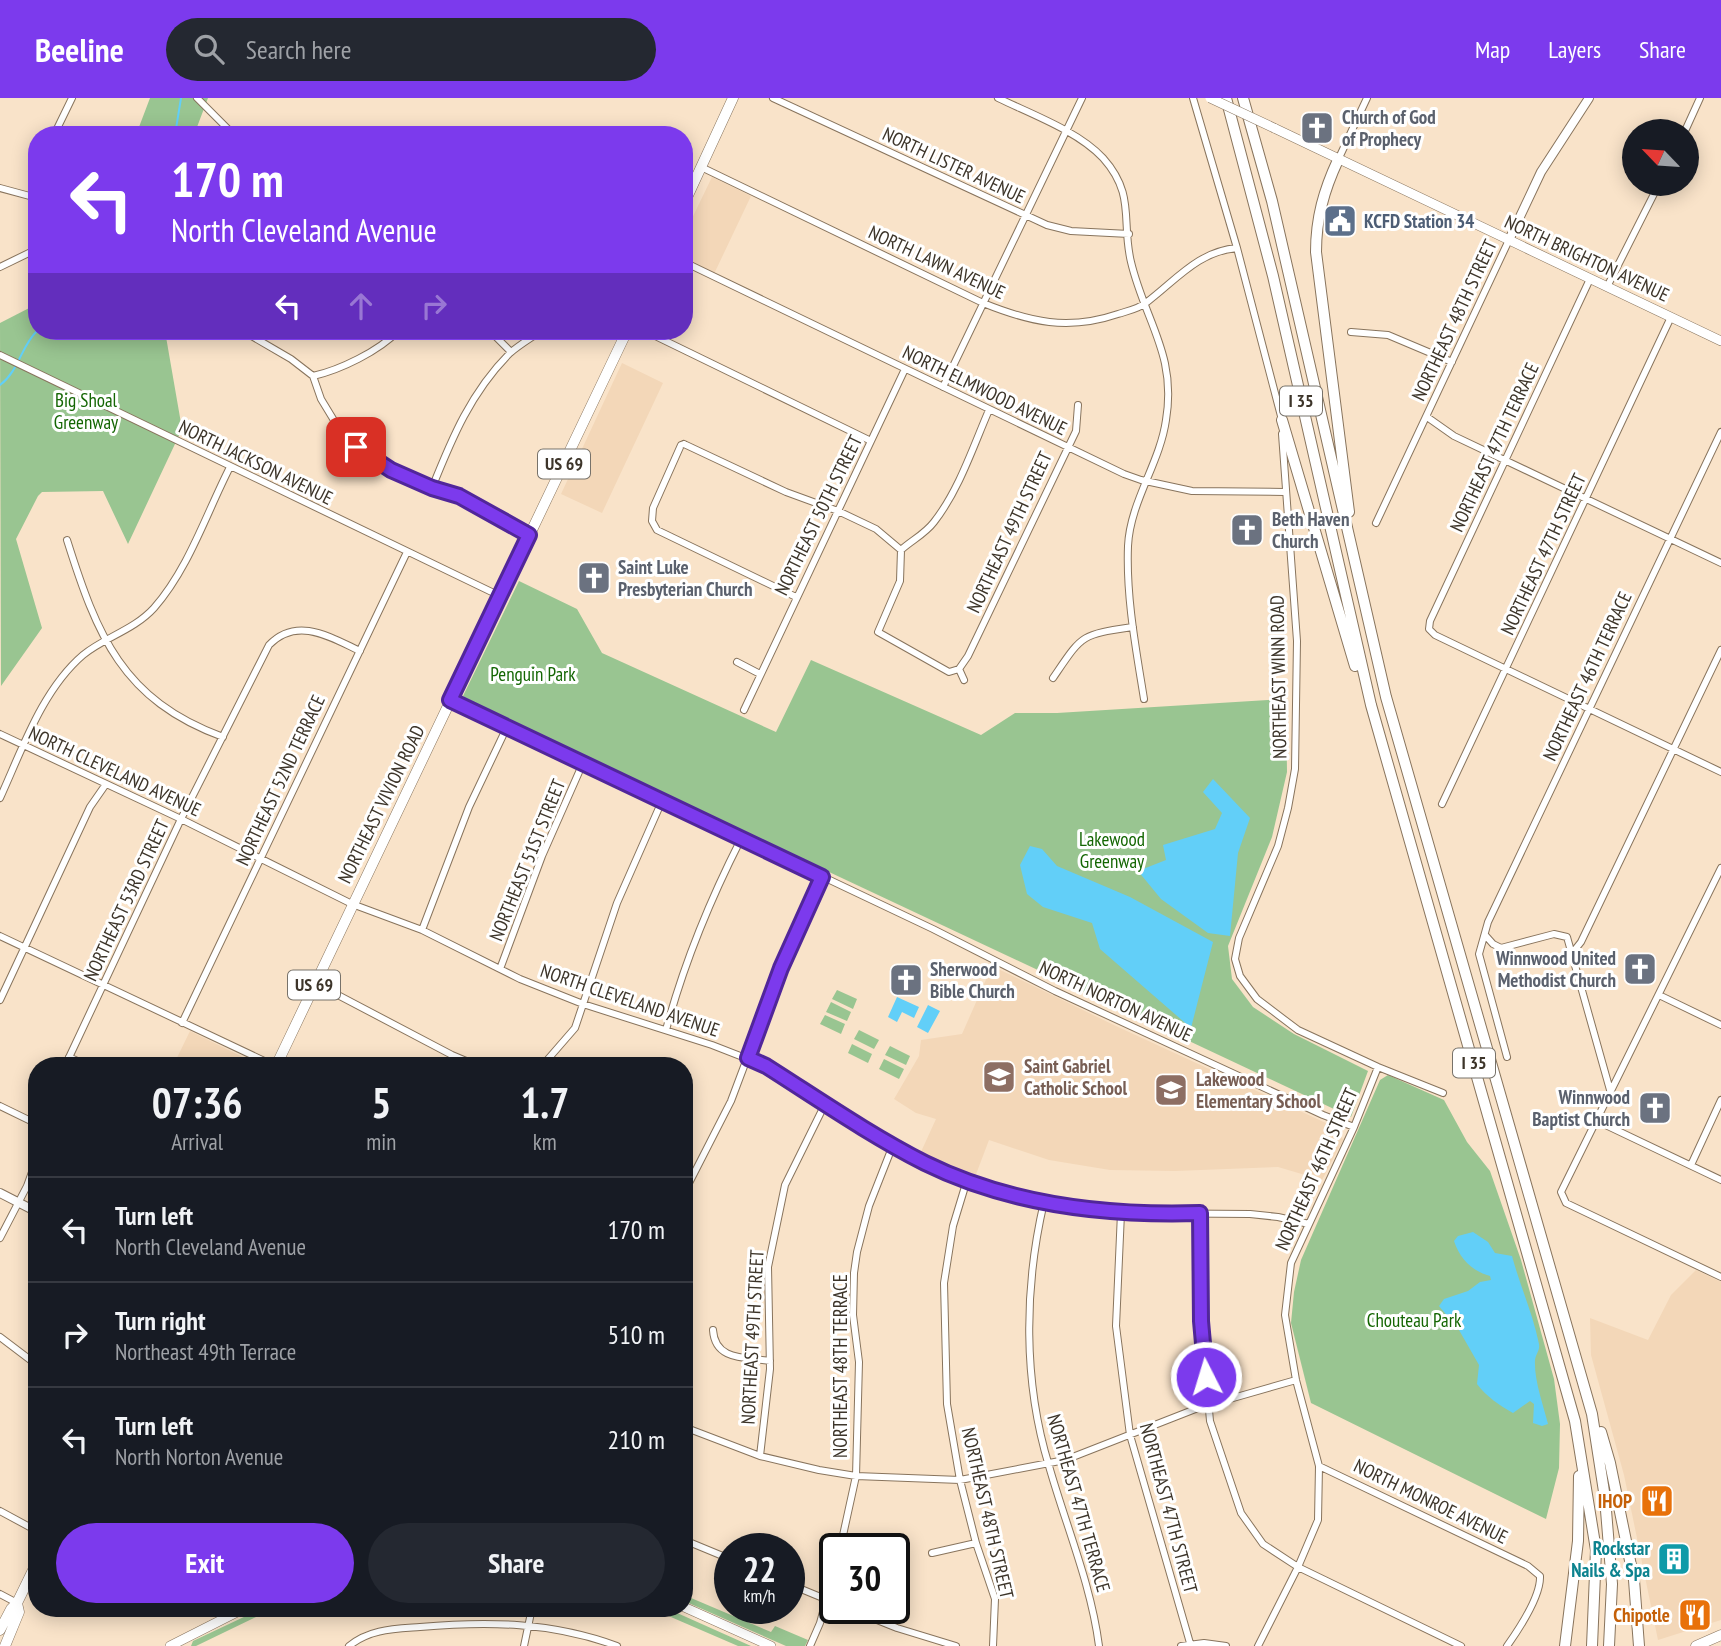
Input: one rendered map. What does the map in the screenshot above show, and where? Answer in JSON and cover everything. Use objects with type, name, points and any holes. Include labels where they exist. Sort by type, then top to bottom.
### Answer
[{"type":"highway","name":"I 35","points":[[1226,98],[1273,276],[1371,705],[1575,1421],[1596,1550],[1592,1646]]},
{"type":"highway","name":"I 35","points":[[1243,98],[1272,201],[1386,697],[1592,1413],[1605,1498],[1612,1584],[1609,1646]]},
{"type":"highway","points":[[1338,160],[1322,199],[1316,252],[1355,560]]},
{"type":"highway","points":[[1282,420],[1359,680],[1371,705]]},
{"type":"highway","points":[[1592,1413],[1610,1463],[1625,1531],[1634,1580],[1638,1641],[1646,1646]]},
{"type":"highway","points":[[1565,1646],[1579,1524],[1575,1421]]},
{"type":"main road","points":[[693,184],[733,98]]},
{"type":"main road","name":"NORTH BRIGHTON AVENUE","points":[[1210,98],[1721,341]]},
{"type":"main road","name":"NORTHEAST VIVION ROAD","points":[[279,1057],[623,340]]},
{"type":"main road","points":[[0,1630],[28,1580]]},
{"type":"main road","points":[[5,1646],[19,1612],[17,1603]]},
{"type":"main road","points":[[693,1611],[771,1646]]},
{"type":"main road","points":[[170,1646],[227,1617]]},
{"type":"main road","points":[[1696,1646],[1721,1635]]},
{"type":"street","points":[[58,126],[72,98]]},
{"type":"street","points":[[197,98],[225,126]]},
{"type":"street","name":"NORTH LISTER AVENUE","points":[[773,98],[1047,225],[1070,231],[1129,234]]},
{"type":"street","points":[[998,98],[1067,132],[1096,151],[1118,178],[1127,208],[1130,254],[1137,283],[1165,356],[1169,402],[1160,446],[1136,510],[1128,545],[1133,627],[1144,699]]},
{"type":"street","points":[[943,387],[1082,98]]},
{"type":"street","name":"NORTHEAST WINN ROAD","points":[[1194,98],[1282,420],[1297,640],[1295,769],[1288,808],[1278,846],[1239,938],[1235,959],[1240,976],[1257,999],[1298,1030],[1443,1093]]},
{"type":"street","points":[[1338,160],[1367,98]]},
{"type":"street","name":"NORTHEAST 48TH STREET","points":[[1376,523],[1541,172],[1589,98]]},
{"type":"street","points":[[1690,119],[1700,98]]},
{"type":"street","name":"NORTH LAWN AVENUE","points":[[701,167],[983,303],[1026,318],[1068,324],[1098,321],[1144,305],[1196,262],[1216,251],[1237,248]]},
{"type":"street","points":[[0,188],[28,196]]},
{"type":"street","points":[[1607,287],[1653,196]]},
{"type":"street","points":[[0,267],[28,253]]},
{"type":"street","name":"NORTH ELMWOOD AVENUE","points":[[693,266],[1124,474],[1192,491],[1285,492]]},
{"type":"street","name":"NORTHEAST 47TH TERRACE","points":[[1507,668],[1435,635],[1429,629],[1430,621],[1590,279]]},
{"type":"street","name":"NORTHEAST 47TH STREET","points":[[1442,804],[1671,317]]},
{"type":"street","points":[[1351,332],[1388,335],[1452,362]]},
{"type":"street","points":[[258,340],[313,376],[329,414],[356,447],[391,470],[432,488],[459,496],[529,535]]},
{"type":"street","points":[[313,376],[332,372],[387,340]]},
{"type":"street","points":[[499,340],[511,352]]},
{"type":"street","points":[[432,488],[456,428],[481,389],[511,352],[528,340]]},
{"type":"street","points":[[664,340],[872,441]]},
{"type":"street","name":"NORTH JACKSON AVENUE","points":[[1,356],[500,596]]},
{"type":"street","name":"NORTHEAST 50TH STREET","points":[[744,710],[905,369]]},
{"type":"street","name":"NORTHEAST 49TH STREET","points":[[959,669],[968,656],[1076,431],[1078,405]]},
{"type":"street","points":[[901,550],[924,533],[938,516],[989,410]]},
{"type":"street","points":[[1427,417],[1454,436],[1721,563]]},
{"type":"street","name":"NORTHEAST 46TH TERRACE","points":[[1507,1057],[1479,954],[1485,935],[1499,898],[1721,432]]},
{"type":"street","points":[[796,597],[657,530],[652,521],[653,508],[682,440],[786,492],[838,511],[884,533],[901,550],[900,581],[878,632],[949,672],[959,669],[964,680]]},
{"type":"street","points":[[0,798],[41,712],[65,674],[83,655],[134,625],[153,609],[163,596],[181,567],[230,467]]},
{"type":"street","points":[[67,540],[86,599],[105,640],[133,680],[182,719],[223,737]]},
{"type":"street","name":"NORTHEAST 52ND TERRACE","points":[[182,1023],[407,552]]},
{"type":"street","points":[[1053,678],[1083,639],[1094,633],[1133,627]]},
{"type":"street","name":"NORTHEAST 53RD STREET","points":[[69,1057],[181,819],[269,645],[276,638],[293,630],[311,630],[360,651]]},
{"type":"street","points":[[1573,952],[1581,942],[1721,650]]},
{"type":"street","points":[[737,662],[760,674]]},
{"type":"street","points":[[1507,668],[1721,772]]},
{"type":"street","name":"NORTH NORTON AVENUE","points":[[450,700],[933,929],[1055,990],[1354,1127]]},
{"type":"street","points":[[422,930],[469,807],[507,727]]},
{"type":"street","name":"NORTH CLEVELAND AVENUE","points":[[0,734],[181,819],[352,904],[422,930],[500,969],[583,1004],[766,1066],[893,1145],[927,1164],[967,1180],[996,1190],[1084,1210],[1262,1215],[1309,1224]]},
{"type":"street","name":"NORTHEAST 51ST STREET","points":[[500,969],[542,856],[583,764]]},
{"type":"street","points":[[0,1000],[90,807],[106,784]]},
{"type":"street","points":[[548,1057],[569,1036],[583,1004],[617,903],[662,801]]},
{"type":"street","points":[[666,1030],[689,956],[741,839]]},
{"type":"street","points":[[1721,868],[1562,1188],[1562,1197],[1566,1203],[1721,1277]]},
{"type":"street","points":[[693,1175],[731,1101],[781,968],[822,877]]},
{"type":"street","points":[[1711,888],[1721,893]]},
{"type":"street","points":[[1485,935],[1501,948],[1559,934],[1567,937],[1610,1090]]},
{"type":"street","points":[[0,936],[256,1057]]},
{"type":"street","points":[[315,983],[457,1057]]},
{"type":"street","points":[[1659,995],[1721,1025]]},
{"type":"street","name":"NORTHEAST 46TH STREET","points":[[1258,1646],[1298,1567],[1318,1520],[1319,1466],[1296,1380],[1284,1315],[1291,1263],[1354,1127],[1378,1067]]},
{"type":"street","points":[[1691,1166],[1721,1100]]},
{"type":"street","name":"NORTHEAST 49TH STREET","points":[[760,1456],[769,1387],[768,1267],[785,1185],[825,1104]]},
{"type":"street","points":[[0,1106],[28,1120]]},
{"type":"street","points":[[1595,1120],[1721,1180]]},
{"type":"street","name":"NORTHEAST 48TH TERRACE","points":[[844,1533],[856,1476],[859,1362],[853,1315],[854,1273],[869,1206],[893,1145]]},
{"type":"street","name":"NORTHEAST 48TH STREET","points":[[967,1180],[953,1226],[944,1283],[947,1404],[960,1480],[976,1543],[995,1599],[993,1646]]},
{"type":"street","points":[[0,1238],[28,1183]]},
{"type":"street","points":[[0,1193],[28,1207]]},
{"type":"street","name":"NORTHEAST 47TH TERRACE","points":[[1044,1202],[1032,1268],[1029,1324],[1036,1407],[1048,1464],[1095,1618],[1099,1646]]},
{"type":"street","name":"NORTHEAST 47TH STREET","points":[[1121,1213],[1116,1326],[1130,1435],[1190,1643]]},
{"type":"street","points":[[1200,1213],[1201,1321],[1208,1405],[1216,1443],[1241,1513],[1263,1544],[1298,1567],[1461,1646]]},
{"type":"street","points":[[713,1330],[714,1342],[723,1352],[770,1361]]},
{"type":"street","points":[[0,1337],[28,1358]]},
{"type":"street","points":[[693,1430],[760,1456],[793,1465],[856,1476],[960,1480],[1065,1460],[1208,1405],[1296,1380]]},
{"type":"street","name":"NORTH MONROE AVENUE","points":[[1319,1466],[1528,1566],[1540,1576],[1540,1585],[1519,1629],[1507,1646]]},
{"type":"street","points":[[0,1511],[28,1526]]},
{"type":"street","points":[[932,1553],[976,1543]]},
{"type":"street","points":[[693,1544],[714,1552]]},
{"type":"street","points":[[0,1594],[17,1603]]},
{"type":"street","points":[[524,1646],[530,1617]]},
{"type":"street","points":[[349,1646],[363,1636],[379,1631],[477,1622],[529,1626],[577,1634],[617,1646]]},
{"type":"street","points":[[810,1646],[820,1624]]},
{"type":"street","points":[[887,1624],[956,1646]]},
{"type":"street","points":[[1181,1646],[1190,1643],[1226,1646]]},
{"type":"shaded area","points":[[712,177],[751,196],[714,274],[693,264],[693,216]]},
{"type":"shaded area","points":[[622,363],[663,383],[602,513],[561,494]]},
{"type":"shaded area","points":[[992,966],[1339,1129],[1343,1140],[1322,1180],[1278,1167],[1175,1171],[1110,1170],[1049,1160],[989,1140],[975,1177],[920,1154],[936,1119],[916,1113],[894,1099],[919,1056],[921,1040],[962,1034]]},
{"type":"shaded area","points":[[190,1031],[243,1057],[177,1057]]},
{"type":"shaded area","points":[[1696,1270],[1721,1282],[1721,1620],[1658,1640],[1624,1475],[1591,1355],[1590,1318],[1648,1340],[1671,1295]]},
{"type":"green space","points":[[150,98],[208,98],[197,126],[139,126]]},
{"type":"green space","name":"Big Shoal Greenway","points":[[28,309],[28,340],[167,340],[182,429],[128,544],[103,491],[42,492],[38,496],[16,539],[42,628],[1,686],[0,323]]},
{"type":"green space","name":"Lakewood Greenway","points":[[519,581],[577,609],[602,653],[776,732],[811,660],[981,735],[1015,713],[1057,713],[1286,699],[1287,772],[1272,837],[1228,946],[1232,979],[1253,1007],[1294,1034],[1368,1071],[1351,1117],[467,702],[463,696]]},
{"type":"green space","points":[[837,990],[857,999],[853,1009],[832,999]]},
{"type":"green space","points":[[831,1002],[851,1012],[847,1021],[826,1012]]},
{"type":"green space","points":[[825,1015],[845,1024],[841,1034],[820,1024]]},
{"type":"green space","points":[[859,1030],[879,1040],[874,1049],[854,1039]]},
{"type":"green space","points":[[852,1044],[872,1054],[868,1063],[848,1053]]},
{"type":"green space","points":[[890,1046],[910,1056],[906,1065],[885,1055]]},
{"type":"green space","points":[[884,1059],[904,1069],[899,1079],[879,1069]]},
{"type":"green space","name":"Chouteau Park","points":[[1388,1075],[1444,1100],[1467,1142],[1490,1171],[1521,1260],[1554,1379],[1560,1424],[1559,1468],[1546,1519],[1311,1403],[1291,1323],[1301,1260],[1380,1080]]},
{"type":"green space","points":[[693,1599],[714,1608],[714,1614],[693,1605]]},
{"type":"green space","points":[[244,1617],[256,1617],[196,1646],[191,1646],[193,1641]]},
{"type":"green space","points":[[671,1617],[686,1617],[751,1646],[738,1646]]},
{"type":"green space","points":[[736,1624],[752,1624],[771,1632],[775,1626],[808,1640],[805,1646],[786,1646]]},
{"type":"water","points":[[1213,779],[1250,818],[1238,853],[1230,936],[1208,933],[1161,899],[1138,871],[1166,860],[1163,845],[1215,829],[1222,813],[1203,792]]},
{"type":"water","points":[[1030,846],[1042,849],[1057,866],[1130,897],[1213,942],[1191,1028],[1100,949],[1092,923],[1043,907],[1027,894],[1020,865]]},
{"type":"water","points":[[897,997],[919,1007],[914,1018],[902,1012],[897,1022],[888,1017]]},
{"type":"water","points":[[928,1005],[940,1011],[928,1033],[917,1027]]},
{"type":"water","points":[[1473,1232],[1488,1242],[1495,1253],[1512,1256],[1539,1344],[1535,1360],[1536,1376],[1548,1424],[1542,1426],[1533,1423],[1534,1404],[1530,1401],[1513,1413],[1481,1389],[1477,1384],[1479,1365],[1459,1330],[1439,1306],[1444,1299],[1468,1291],[1480,1282],[1491,1280],[1490,1276],[1468,1263],[1454,1241],[1458,1236]]},
{"type":"waterway","points":[[176,126],[181,98]]},
{"type":"waterway","points":[[0,385],[12,373],[30,340]]},
{"type":"place","name":"Church of God of Prophecy","points":[[1317,128]]},
{"type":"place","name":"KCFD Station 34","points":[[1340,221]]},
{"type":"place","name":"Beth Haven Church","points":[[1247,530]]},
{"type":"place","name":"Saint Luke Presbyterian Church","points":[[594,578]]},
{"type":"place","name":"Winnwood United Methodist Church","points":[[1640,969]]},
{"type":"place","name":"Sherwood Bible Church","points":[[906,980]]},
{"type":"place","name":"Saint Gabriel Catholic School","points":[[999,1077]]},
{"type":"place","name":"Lakewood Elementary School","points":[[1171,1090]]},
{"type":"place","name":"Winnwood Baptist Church","points":[[1655,1108]]},
{"type":"place","name":"IHOP","points":[[1657,1501]]},
{"type":"place","name":"Rockstar Nails & Spa","points":[[1674,1559]]},
{"type":"place","name":"Chipotle","points":[[1695,1615]]},
{"type":"route","points":[[356,447],[391,470],[474,503],[529,535],[450,700],[822,877],[796,931],[748,1058],[766,1066],[927,1164],[996,1190],[1084,1210],[1200,1213],[1201,1321],[1206,1377]]},
{"type":"park label","name":"Penguin Park","points":[[533,674]]}]
